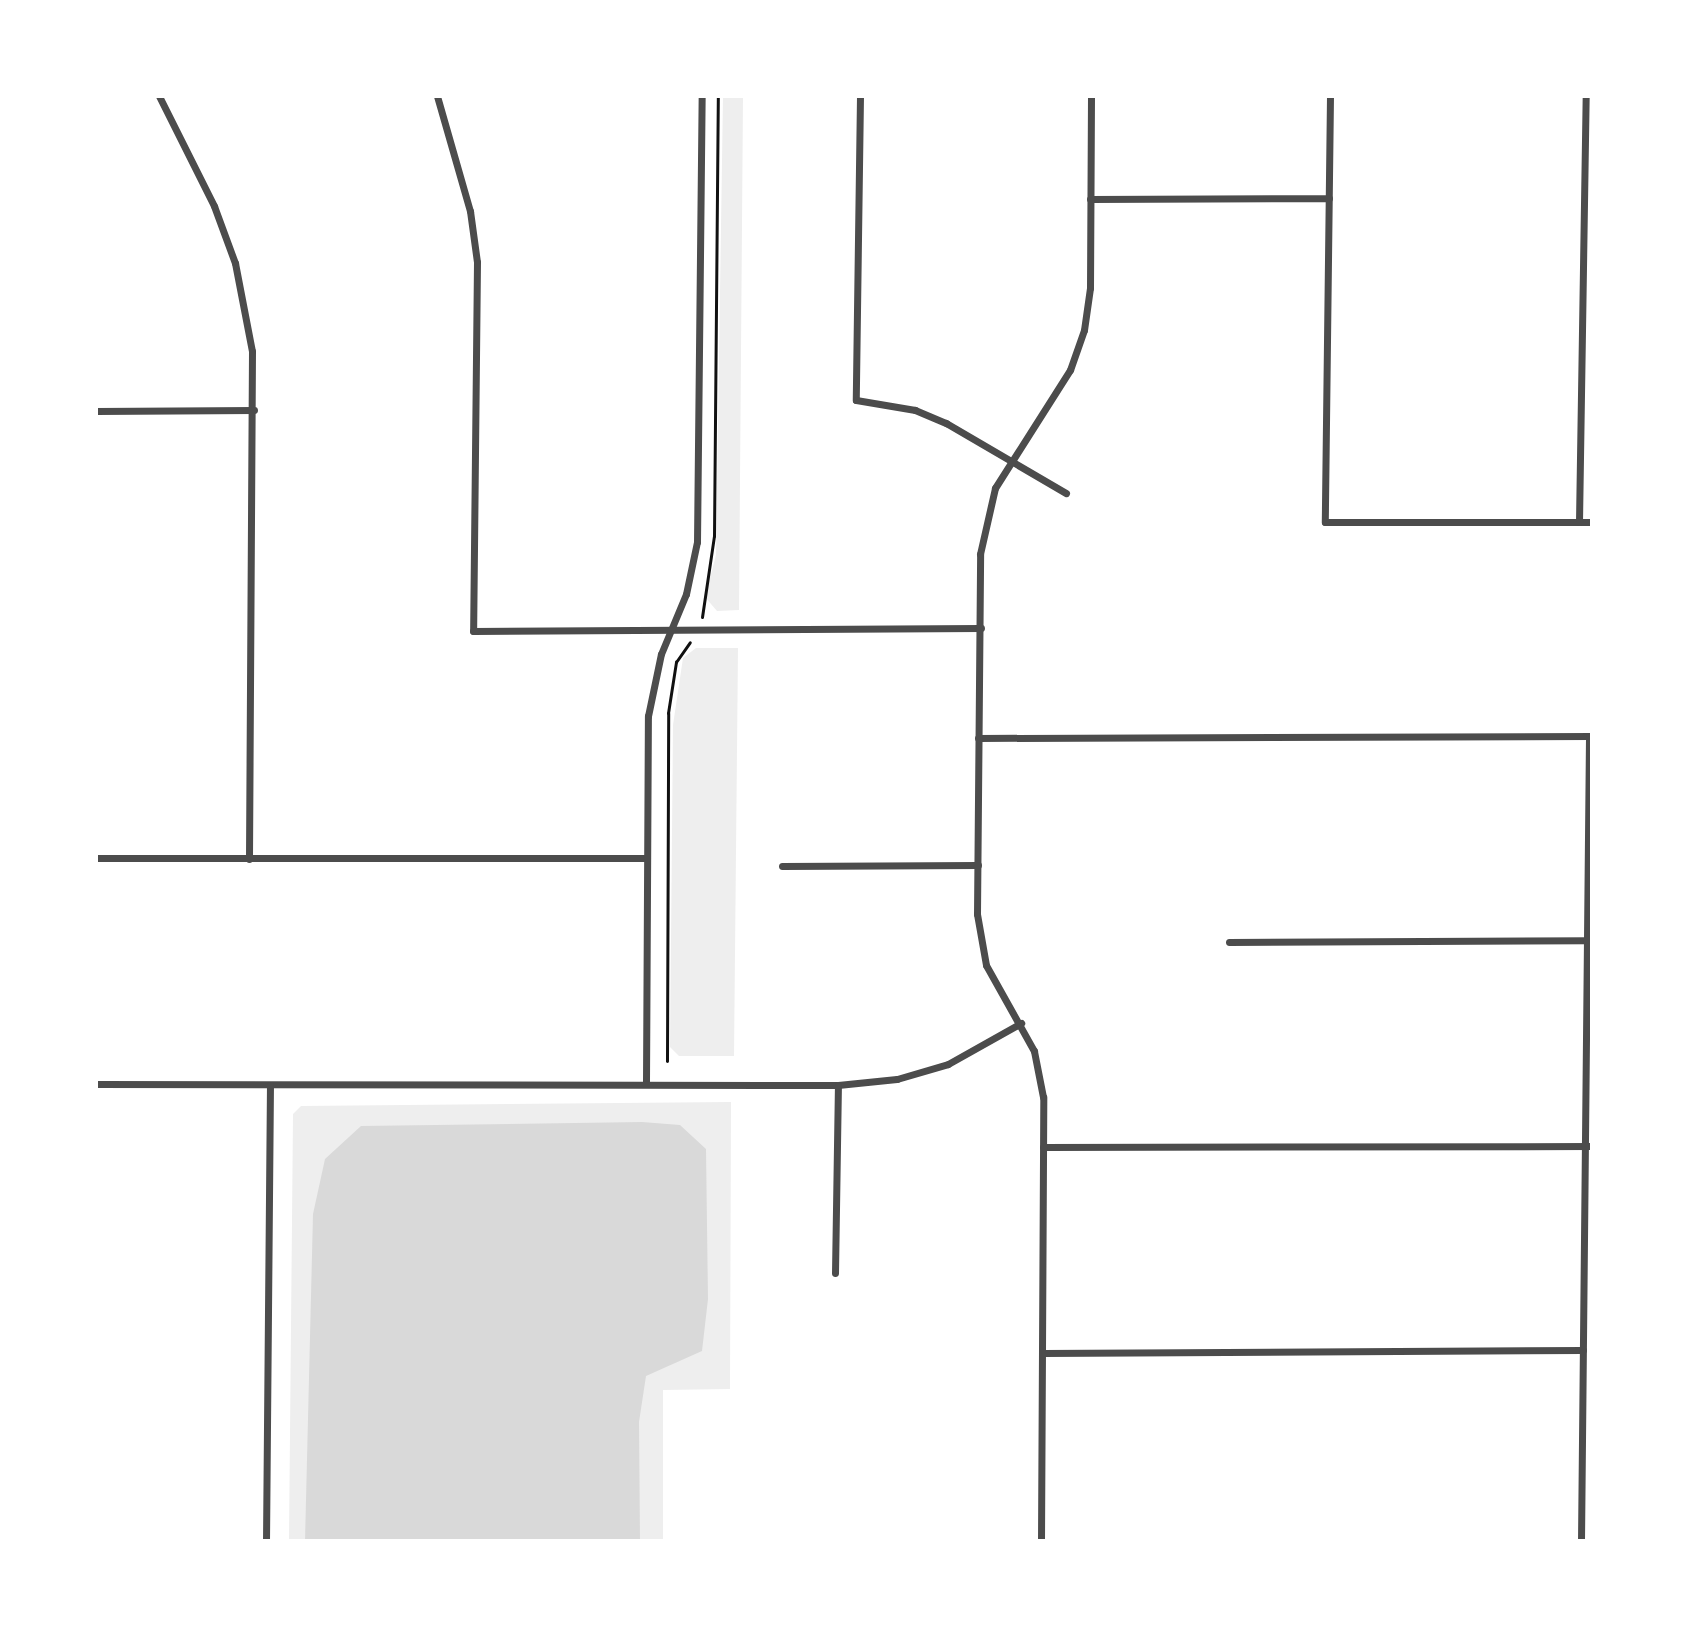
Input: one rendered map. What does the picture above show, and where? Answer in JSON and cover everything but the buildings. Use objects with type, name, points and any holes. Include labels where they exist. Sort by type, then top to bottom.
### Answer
[{"type":"street","points":[[159,96],[214,206],[235,263],[252,351],[249,859]]},
{"type":"street","points":[[437,96],[470,211],[477,262],[473,631],[673,627],[981,628]]},
{"type":"street","points":[[646,1082],[648,716],[652,683],[686,594],[697,542],[702,96]]},
{"type":"street","points":[[860,96],[856,400],[915,410],[1066,493]]},
{"type":"street","points":[[1041,1541],[1041,1073],[1021,1023],[986,965],[977,914],[981,628],[985,519],[1010,460],[1070,370],[1084,330],[1091,96]]},
{"type":"street","points":[[1330,96],[1325,522],[1592,522]]},
{"type":"street","points":[[1579,522],[1586,96]]},
{"type":"street","points":[[1090,199],[1329,198]]},
{"type":"street","points":[[96,411],[254,410]]},
{"type":"street","points":[[978,738],[1591,736],[1581,1541]]},
{"type":"street","points":[[96,858],[647,858]]},
{"type":"street","points":[[782,866],[978,865]]},
{"type":"street","points":[[1229,942],[1587,940]]},
{"type":"street","points":[[96,1084],[646,1082],[838,1085],[897,1079],[948,1064],[1021,1023]]},
{"type":"street","points":[[266,1541],[270,1085]]},
{"type":"street","points":[[835,1273],[838,1085]]},
{"type":"street","points":[[1043,1147],[1588,1146]]},
{"type":"street","points":[[1043,1353],[1583,1350]]},
{"type":"shaded area","points":[[723,96],[743,96],[739,610],[717,611],[705,597],[716,555]]},
{"type":"shaded area","points":[[696,648],[738,648],[734,1056],[679,1056],[670,1047],[673,725],[683,658]]},
{"type":"shaded area","points":[[731,1102],[730,1389],[663,1390],[663,1541],[289,1541],[293,1114],[301,1106]]},
{"type":"shaded area","points":[[642,1122],[680,1125],[706,1149],[708,1299],[702,1351],[646,1376],[639,1422],[640,1541],[305,1541],[313,1214],[325,1159],[361,1126]]}]
